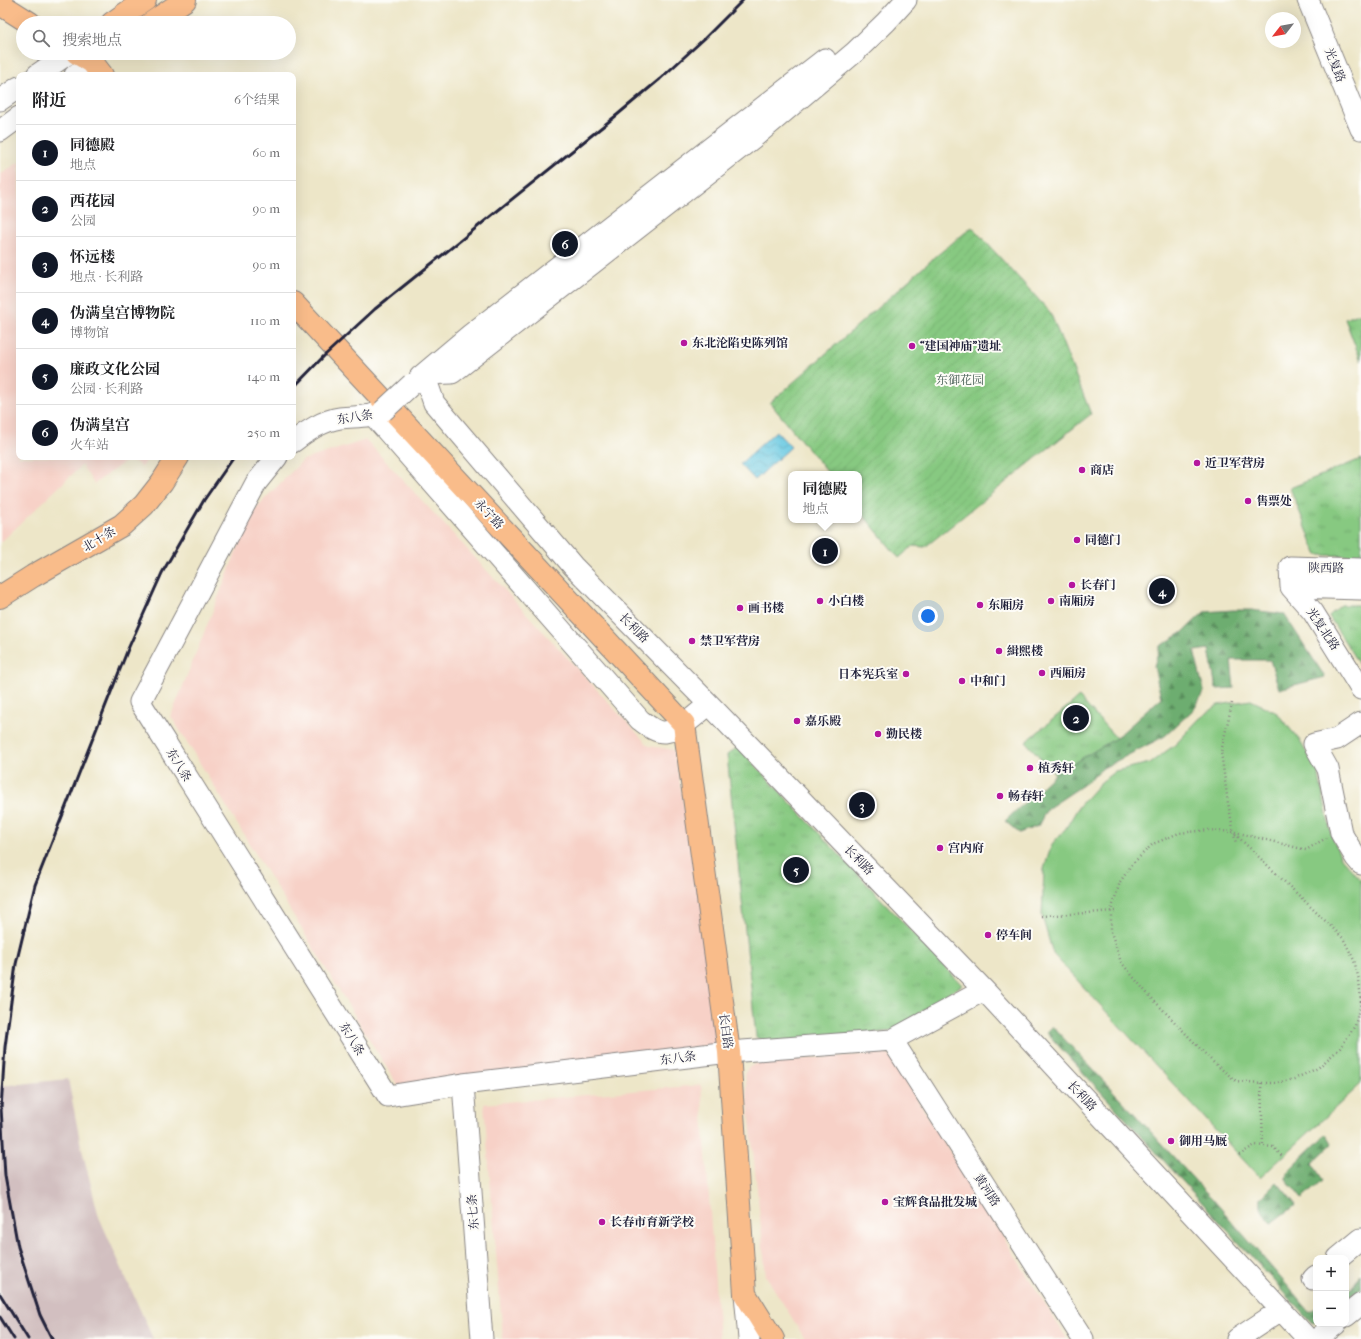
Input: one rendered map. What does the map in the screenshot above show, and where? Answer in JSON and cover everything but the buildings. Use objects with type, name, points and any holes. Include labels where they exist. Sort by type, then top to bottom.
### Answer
[{"type":"main road","points":[[122,16],[145,0]]},
{"type":"main road","points":[[161,16],[185,0]]},
{"type":"main road","points":[[0,4],[19,16]]},
{"type":"main road","name":"永宁路","points":[[296,306],[684,724]]},
{"type":"main road","name":"北十条","points":[[0,597],[122,525],[144,505],[176,460]]},
{"type":"main road","name":"长白路","points":[[684,724],[729,1052],[745,1294]]},
{"type":"main road","points":[[745,1294],[773,1339]]},
{"type":"street","name":"东八条","points":[[296,440],[319,425],[338,418],[378,413],[483,325],[843,46],[891,0]]},
{"type":"street","points":[[418,379],[452,373],[752,138],[855,52],[906,0]]},
{"type":"street","name":"光复路","points":[[1308,0],[1361,129]]},
{"type":"street","points":[[41,72],[59,60]]},
{"type":"street","points":[[0,100],[16,89]]},
{"type":"street","points":[[0,131],[16,118]]},
{"type":"street","name":"长利路","points":[[418,379],[434,403],[573,566],[709,704],[984,990],[1308,1339]]},
{"type":"street","points":[[378,413],[640,720],[650,728],[664,732],[684,724],[709,704]]},
{"type":"street","name":"东八条","points":[[275,460],[256,483],[140,702],[388,1096],[463,1084],[729,1052],[892,1040],[984,990]]},
{"type":"street","name":"陕西路","points":[[1291,577],[1361,569]]},
{"type":"street","name":"陕西路","points":[[1291,577],[1361,589]]},
{"type":"street","name":"光复北路","points":[[1291,577],[1361,689]]},
{"type":"street","points":[[1361,723],[1337,739],[1314,744],[1328,769],[1341,833],[1361,864]]},
{"type":"street","name":"黄河路","points":[[892,1040],[1083,1339]]},
{"type":"street","name":"东七条","points":[[463,1084],[482,1339]]},
{"type":"street","points":[[1342,1255],[1361,1239]]},
{"type":"street","name":"长白路","points":[[745,1294],[749,1339]]},
{"type":"street","points":[[1349,1314],[1361,1304]]},
{"type":"street","points":[[1237,1339],[1281,1310]]},
{"type":"street","points":[[1317,1339],[1332,1327]]},
{"type":"path","points":[[1232,703],[1221,752],[1228,803],[1236,844]]},
{"type":"path","points":[[1233,832],[1343,938],[1354,960],[1359,980],[1361,1002],[1355,1026],[1340,1048],[1318,1068],[1294,1079],[1276,1083],[1261,1084],[1236,1081],[1213,1062],[1145,991],[1121,962],[1111,932],[1111,911],[1120,882],[1133,863],[1153,844],[1180,833],[1209,830],[1233,832],[1306,850],[1331,834]]},
{"type":"path","points":[[1042,916],[1115,911]]},
{"type":"path","points":[[1261,1084],[1263,1146]]},
{"type":"path","points":[[1239,1155],[1255,1145],[1273,1147],[1283,1157]]},
{"type":"shaded area","points":[[16,164],[16,460],[127,460],[94,484],[82,465],[0,543],[0,175]]},
{"type":"shaded area","points":[[366,440],[649,746],[674,750],[727,1044],[398,1086],[171,716],[252,512],[303,460]]},
{"type":"shaded area","points":[[133,460],[147,460],[142,467]]},
{"type":"shaded area","points":[[882,1053],[889,1055],[894,1062],[1067,1339],[805,1339],[766,1276],[745,1073],[748,1068],[759,1062]]},
{"type":"shaded area","points":[[68,1079],[81,1146],[99,1217],[153,1339],[0,1339],[0,1086]]},
{"type":"shaded area","name":"长春市育新学校","points":[[701,1085],[719,1339],[503,1339],[484,1104]]},
{"type":"green space","name":"东御花园","points":[[972,227],[1050,312],[1091,414],[925,547],[913,546],[899,558],[862,514],[862,471],[827,471],[770,403],[935,257]]},
{"type":"green space","points":[[1361,313],[1361,361],[1345,319]]},
{"type":"green space","points":[[1361,459],[1361,556],[1317,555],[1290,488]]},
{"type":"green space","points":[[1341,605],[1361,605],[1361,668],[1329,616]]},
{"type":"green space","points":[[1251,610],[1284,614],[1325,677],[1279,689],[1270,660],[1231,660],[1234,688],[1216,689],[1209,649],[1194,651],[1204,691],[1195,708],[1165,736],[1103,768],[1083,785],[1047,809],[1038,826],[1019,833],[1005,821],[1055,774],[1116,738],[1161,698],[1154,666],[1160,646],[1182,633],[1204,612]]},
{"type":"green space","points":[[1079,697],[1116,738],[1055,774],[1026,742]]},
{"type":"green space","points":[[1251,700],[1277,713],[1301,742],[1318,772],[1331,834],[1341,858],[1361,880],[1361,1084],[1260,1178],[1053,954],[1042,916],[1044,869],[1052,844],[1066,828],[1079,806],[1100,783],[1115,771],[1150,763],[1176,744],[1199,719],[1218,705]]},
{"type":"green space","points":[[738,747],[962,985],[892,1031],[766,1043],[756,1037],[727,755]]},
{"type":"green space","points":[[1052,1026],[1211,1197],[1310,1312],[1313,1310],[1313,1324],[1046,1032]]},
{"type":"green space","points":[[1326,1134],[1332,1144],[1312,1163],[1323,1180],[1302,1199],[1286,1179],[1287,1172]]},
{"type":"green space","points":[[1277,1182],[1296,1205],[1272,1223],[1263,1212],[1261,1207],[1261,1198]]},
{"type":"green space","points":[[1361,1274],[1361,1288],[1349,1298],[1349,1290],[1355,1286]]},
{"type":"water","points":[[776,431],[791,447],[755,480],[740,464]]},
{"type":"railway","points":[[296,385],[324,356],[375,309],[660,79],[705,38],[743,0]]},
{"type":"railway","points":[[52,1339],[40,1315],[18,1247],[5,1176],[1,1108],[5,1047],[16,964],[35,885],[128,649],[162,573],[204,500],[232,460]]},
{"type":"railway","points":[[0,1294],[28,1339]]},
{"type":"railway","points":[[0,1317],[14,1339]]},
{"type":"place","name":"伪满皇宫","points":[[565,244]]},
{"type":"place","name":"东北沦陷史陈列馆","points":[[684,343]]},
{"type":"place","name":"“建国神庙”遗址","points":[[912,346]]},
{"type":"place","name":"近卫军营房","points":[[1197,463]]},
{"type":"place","name":"商店","points":[[1082,470]]},
{"type":"place","name":"售票处","points":[[1248,501]]},
{"type":"place","name":"同德门","points":[[1077,540]]},
{"type":"place","name":"同德殿","points":[[825,551]]},
{"type":"place","name":"长春门","points":[[1072,585]]},
{"type":"place","name":"伪满皇宫博物院","points":[[1162,591]]},
{"type":"place","name":"小白楼","points":[[820,601]]},
{"type":"place","name":"南厢房","points":[[1051,601]]},
{"type":"place","name":"东厢房","points":[[980,605]]},
{"type":"place","name":"画书楼","points":[[740,608]]},
{"type":"place","name":"禁卫军营房","points":[[692,641]]},
{"type":"place","name":"緝熙楼","points":[[999,651]]},
{"type":"place","name":"西厢房","points":[[1042,673]]},
{"type":"place","name":"日本宪兵室","points":[[906,674]]},
{"type":"place","name":"中和门","points":[[962,681]]},
{"type":"place","name":"西花园","points":[[1076,718]]},
{"type":"place","name":"嘉乐殿","points":[[797,721]]},
{"type":"place","name":"勤民楼","points":[[878,734]]},
{"type":"place","name":"植秀轩","points":[[1030,768]]},
{"type":"place","name":"畅春轩","points":[[1000,796]]},
{"type":"place","name":"怀远楼","points":[[862,805]]},
{"type":"place","name":"宫内府","points":[[940,848]]},
{"type":"place","name":"廉政文化公园","points":[[796,870]]},
{"type":"place","name":"停车间","points":[[988,935]]},
{"type":"place","name":"御用马厩","points":[[1171,1141]]},
{"type":"place","name":"宝辉食品批发城","points":[[885,1202]]},
{"type":"place","name":"长春市育新学校","points":[[602,1222]]}]
